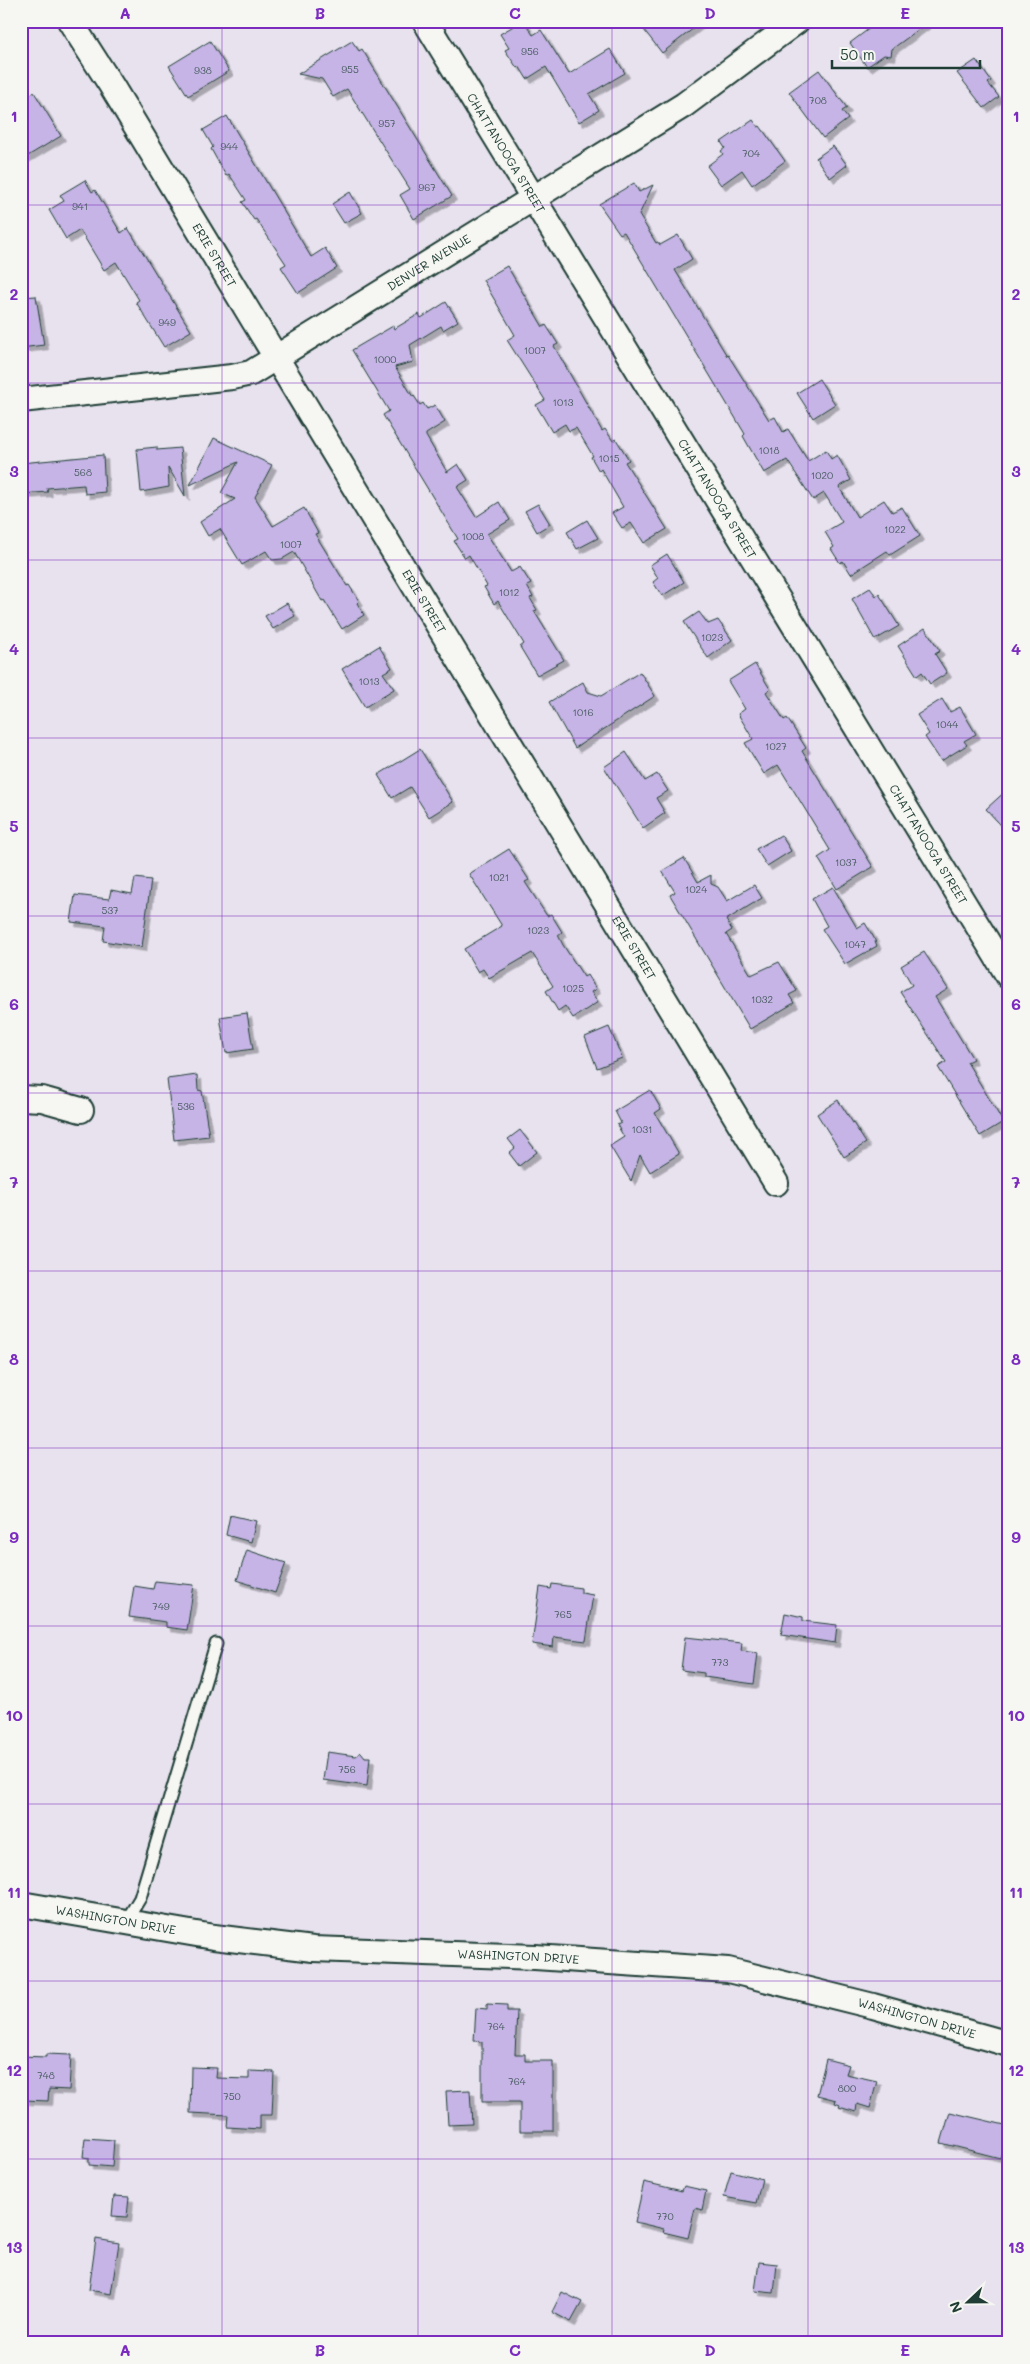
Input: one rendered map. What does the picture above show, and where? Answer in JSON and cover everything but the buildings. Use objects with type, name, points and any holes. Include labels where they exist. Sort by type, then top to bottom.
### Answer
[{"type":"street","name":"ERIE STREET","points":[[70,21],[111,85],[776,1183]]},
{"type":"street","name":"CHATTANOOGA STREET","points":[[425,21],[1009,977]]},
{"type":"street","name":"DENVER AVENUE","points":[[21,400],[232,377],[251,373],[684,105],[797,21]]},
{"type":"street","points":[[21,1098],[42,1098],[81,1110]]},
{"type":"street","name":"WASHINGTON DRIVE","points":[[21,1904],[214,1937],[313,1949],[535,1957],[728,1970],[873,2006],[1009,2044]]},
{"type":"lane","points":[[124,1923],[140,1898],[216,1644]]}]
